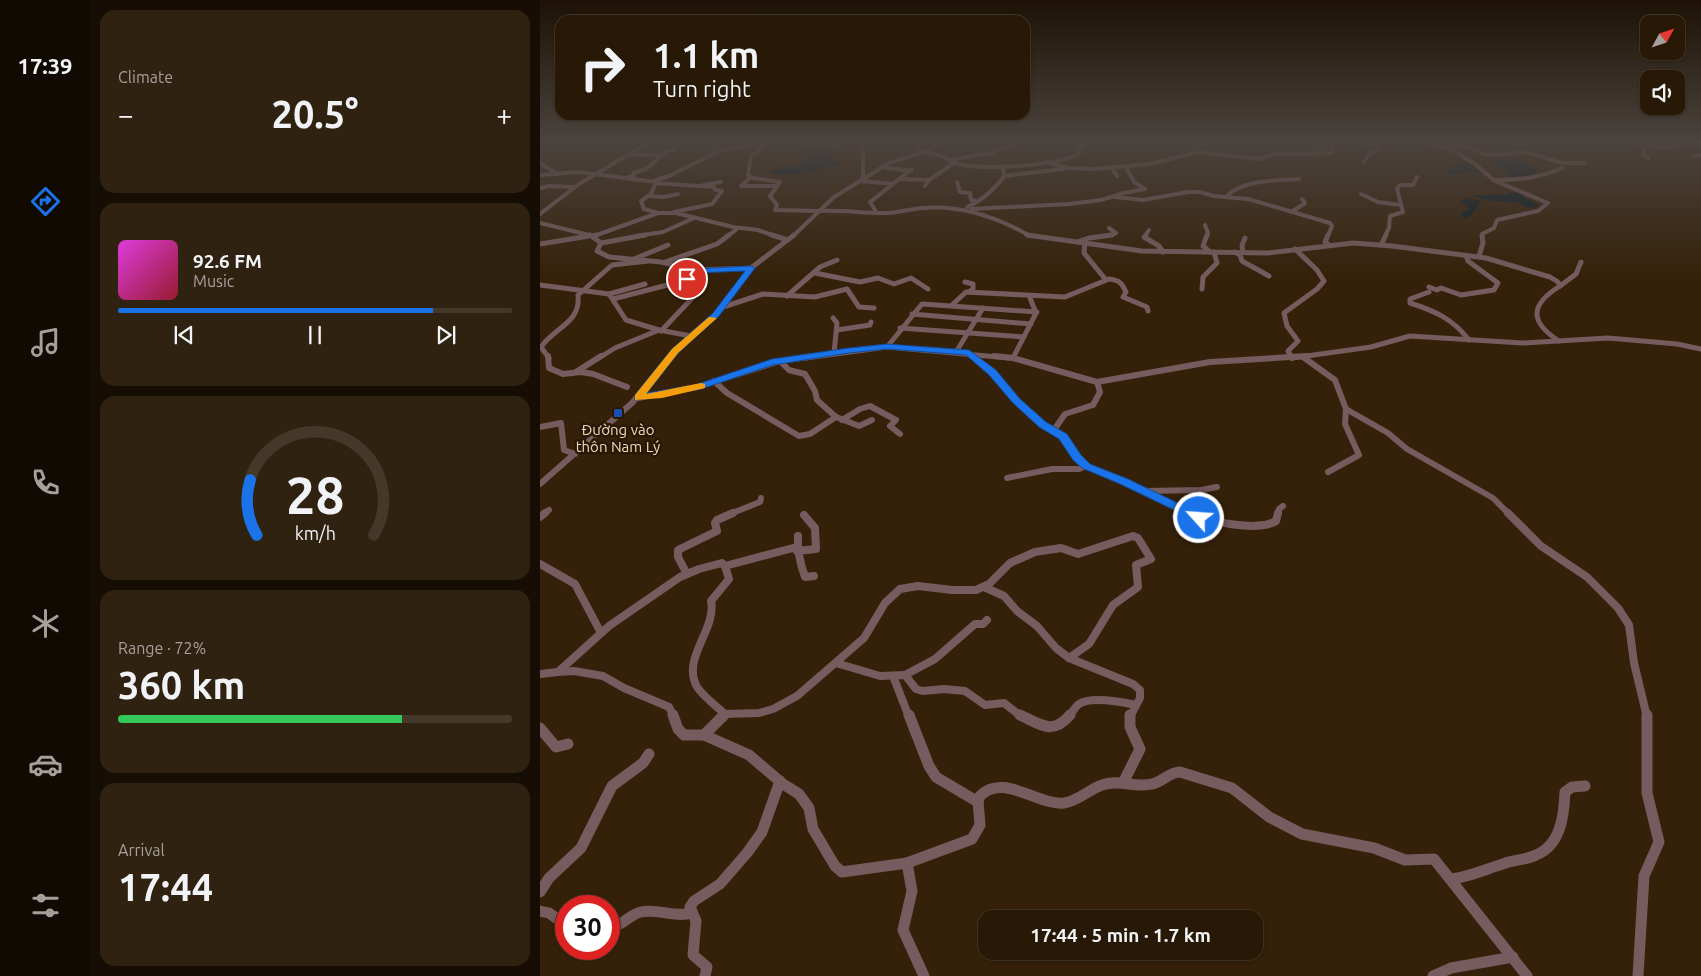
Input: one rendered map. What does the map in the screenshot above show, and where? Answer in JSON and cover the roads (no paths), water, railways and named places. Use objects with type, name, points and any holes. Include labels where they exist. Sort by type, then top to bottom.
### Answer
[{"type":"street","points":[[562,187],[573,187]]},
{"type":"street","points":[[540,214],[554,200],[573,187]]},
{"type":"street","points":[[654,187],[649,196],[641,201],[642,206],[658,213]]},
{"type":"street","points":[[540,244],[593,236],[658,213],[712,204],[722,191],[708,187]]},
{"type":"street","points":[[776,187],[770,197],[777,205],[776,210],[844,210],[877,213],[925,208],[964,209],[1056,205],[1115,197],[1125,192],[1145,190],[1140,187]]},
{"type":"street","points":[[540,484],[638,398],[663,364],[722,307],[751,268],[788,240],[834,197],[851,187]]},
{"type":"street","points":[[877,213],[870,202],[883,194],[884,189],[888,187]]},
{"type":"street","points":[[958,187],[960,192],[970,193],[971,200],[978,201]]},
{"type":"street","points":[[964,209],[996,187]]},
{"type":"street","points":[[1226,197],[1229,192],[1245,187]]},
{"type":"street","points":[[1381,245],[1389,228],[1390,216],[1402,212],[1397,189],[1399,187]]},
{"type":"street","points":[[1478,256],[1483,242],[1482,234],[1494,228],[1497,220],[1545,207],[1548,203],[1510,187]]},
{"type":"street","points":[[1115,197],[1143,200],[1189,192],[1248,199],[1293,211],[1308,218],[1332,225],[1325,242],[1329,245]]},
{"type":"street","points":[[649,196],[664,197],[678,194]]},
{"type":"street","points":[[1361,194],[1378,202],[1401,205]]},
{"type":"street","points":[[1293,211],[1305,204],[1302,199]]},
{"type":"street","points":[[964,209],[1003,221],[1030,236],[1137,251],[1271,253],[1359,243],[1478,256],[1550,277],[1558,282],[1560,286]]},
{"type":"street","points":[[671,212],[738,228],[761,231],[788,240]]},
{"type":"street","points":[[694,218],[663,232],[620,238],[601,243],[597,250],[609,257],[665,262],[694,270],[751,268]]},
{"type":"street","points":[[540,223],[593,236],[601,243]]},
{"type":"street","points":[[540,227],[548,225]]},
{"type":"street","points":[[1202,289],[1201,279],[1217,263],[1212,252],[1203,246],[1208,233],[1205,225]]},
{"type":"street","points":[[665,262],[717,244],[738,228]]},
{"type":"street","points":[[1106,280],[1084,253],[1083,242],[1087,237],[1104,237],[1116,233],[1109,228]]},
{"type":"street","points":[[1149,230],[1144,237],[1160,247],[1162,252]]},
{"type":"street","points":[[1243,252],[1244,238]]},
{"type":"street","points":[[634,259],[668,246]]},
{"type":"street","points":[[1292,358],[1288,351],[1298,341],[1287,326],[1284,312],[1321,286],[1324,281],[1317,270],[1295,249]]},
{"type":"street","points":[[1235,252],[1240,255],[1242,261],[1269,276]]},
{"type":"street","points":[[1466,255],[1468,261],[1498,283],[1494,290],[1461,295],[1441,288],[1429,290],[1410,299],[1410,303],[1453,320],[1469,340]]},
{"type":"street","points":[[787,296],[816,273],[820,267],[837,260]]},
{"type":"street","points":[[627,387],[619,386],[612,380],[590,374],[573,373],[564,375],[553,371],[549,368],[548,356],[541,349],[547,339],[562,328],[574,315],[579,306],[578,297],[610,266],[648,261]]},
{"type":"street","points":[[1560,341],[1545,332],[1537,314],[1539,303],[1542,298],[1573,279],[1579,272],[1581,262]]},
{"type":"street","points":[[687,279],[694,270]]},
{"type":"street","points":[[816,273],[860,282],[878,278],[894,284],[911,278],[928,289]]},
{"type":"street","points":[[613,299],[687,279],[702,280],[698,284],[687,286]]},
{"type":"street","points":[[952,305],[963,293],[969,292],[1030,298],[1070,296],[1106,280],[1117,280],[1126,290],[1122,297],[1147,307],[1148,311]]},
{"type":"street","points":[[965,282],[973,284],[969,292]]},
{"type":"street","points":[[540,285],[609,294],[646,284]]},
{"type":"street","points":[[722,307],[763,294],[815,298],[847,289],[859,307],[874,308]]},
{"type":"street","points":[[573,373],[615,348],[660,330],[698,292],[688,293]]},
{"type":"street","points":[[609,294],[626,320],[660,330],[691,336]]},
{"type":"street","points":[[1030,298],[1037,312]]},
{"type":"street","points":[[887,347],[900,328],[922,304],[1037,312]]},
{"type":"street","points":[[956,352],[983,308]]},
{"type":"street","points":[[1013,358],[1037,312]]},
{"type":"street","points":[[912,314],[1031,324]]},
{"type":"street","points":[[833,318],[838,323],[834,353]]},
{"type":"street","points":[[837,330],[865,327],[870,325],[871,322]]},
{"type":"street","points":[[900,328],[1024,337]]},
{"type":"street","points":[[638,398],[674,392],[780,361],[887,347],[1013,358],[1097,382],[1210,362],[1303,357],[1370,347],[1410,336],[1522,343],[1603,338],[1701,349]]},
{"type":"street","points":[[969,353],[993,372],[1016,401],[1043,425],[1054,430],[1065,439],[1075,455],[1086,466],[1144,491],[1199,518],[1238,525],[1274,524],[1279,509],[1283,506]]},
{"type":"street","points":[[1303,357],[1335,380],[1346,409],[1344,418],[1346,431],[1359,454],[1328,472]]},
{"type":"street","points":[[780,361],[789,370],[805,374],[815,391],[817,400],[839,418],[859,426],[872,420]]},
{"type":"street","points":[[714,381],[726,393],[800,436],[810,434],[839,418],[870,406],[896,420],[890,426],[900,434]]},
{"type":"street","points":[[1054,430],[1068,412],[1093,405],[1100,392],[1097,382]]},
{"type":"street","points":[[1346,409],[1388,433],[1407,449],[1494,498],[1540,546],[1587,577],[1618,608],[1629,625],[1634,662],[1647,715],[1647,793],[1658,842],[1644,876],[1638,976]]},
{"type":"street","points":[[540,427],[561,423],[564,450],[575,454]]},
{"type":"street","points":[[1007,478],[1052,469],[1079,469],[1086,466]]},
{"type":"street","points":[[1144,491],[1164,488],[1206,490],[1217,487]]},
{"type":"street","points":[[687,574],[678,557],[678,550],[717,531],[715,524],[717,520],[758,503],[760,498]]},
{"type":"street","points":[[540,517],[549,510]]},
{"type":"street","points":[[558,672],[601,633],[687,574],[722,563],[725,566],[797,549],[816,549],[815,528],[804,515]]},
{"type":"street","points":[[798,536],[797,549],[806,577],[814,576]]},
{"type":"street","points":[[725,566],[729,580],[710,601],[713,611],[704,632],[694,670],[696,683],[699,688],[725,714],[752,715],[766,712],[788,703],[869,633],[885,601],[903,587],[911,586],[953,591],[970,590],[984,587],[992,582],[1006,565],[1040,550],[1066,549],[1080,554],[1133,536],[1138,538],[1151,558],[1136,565],[1138,587],[1113,605],[1089,644],[1069,658]]},
{"type":"street","points":[[540,564],[575,584],[601,633]]},
{"type":"street","points":[[984,587],[1004,596],[1017,611],[1037,626],[1056,648],[1069,658],[1137,687],[1141,694],[1130,715],[1129,725],[1140,749],[1124,782]]},
{"type":"street","points":[[836,663],[876,675],[905,675],[935,659],[975,624],[983,624],[987,620]]},
{"type":"street","points":[[540,674],[574,671],[603,676],[624,688],[669,707],[672,710],[677,730],[684,735],[704,735],[749,755],[799,794],[809,808],[813,829],[838,870],[848,872],[907,862],[972,839],[978,834],[982,822],[978,802],[983,793],[999,789],[1035,795],[1063,803],[1105,784],[1124,782],[1153,784],[1175,772],[1189,774],[1232,788],[1270,817],[1296,831],[1374,848],[1405,860],[1430,858],[1438,862],[1527,976]]},
{"type":"street","points":[[905,675],[916,689],[924,691],[944,689],[969,692],[985,705],[1004,703],[1019,715],[1049,728],[1061,724],[1073,714],[1078,704],[1086,701],[1121,702],[1136,705]]},
{"type":"street","points":[[894,676],[929,766],[936,777],[978,802]]},
{"type":"street","points":[[704,735],[725,714]]},
{"type":"street","points":[[540,728],[556,747],[568,744]]},
{"type":"street","points":[[540,892],[548,878],[581,848],[612,786],[644,763],[649,754]]},
{"type":"street","points":[[705,976],[707,967],[694,954],[696,921],[690,907],[694,901],[720,884],[747,853],[762,832],[780,781]]},
{"type":"street","points":[[1451,879],[1462,878],[1505,863],[1537,856],[1556,836],[1564,817],[1565,792],[1572,787],[1586,786]]},
{"type":"street","points":[[907,862],[912,891],[903,930],[924,976]]},
{"type":"street","points":[[620,924],[626,922],[637,912],[647,910],[672,916],[692,914]]},
{"type":"street","points":[[540,911],[549,913],[555,918]]},
{"type":"street","points":[[1433,976],[1451,968],[1513,957]]},
{"type":"water","points":[[1513,192],[1522,194],[1524,198],[1540,205],[1532,208],[1513,202],[1478,198],[1473,195],[1506,195]]},
{"type":"water","points":[[1469,198],[1481,201],[1470,217],[1464,218],[1460,214],[1470,208],[1460,201]]},
{"type":"place","name":"Đường vào thôn Nam Lý","points":[[618,413]]}]
